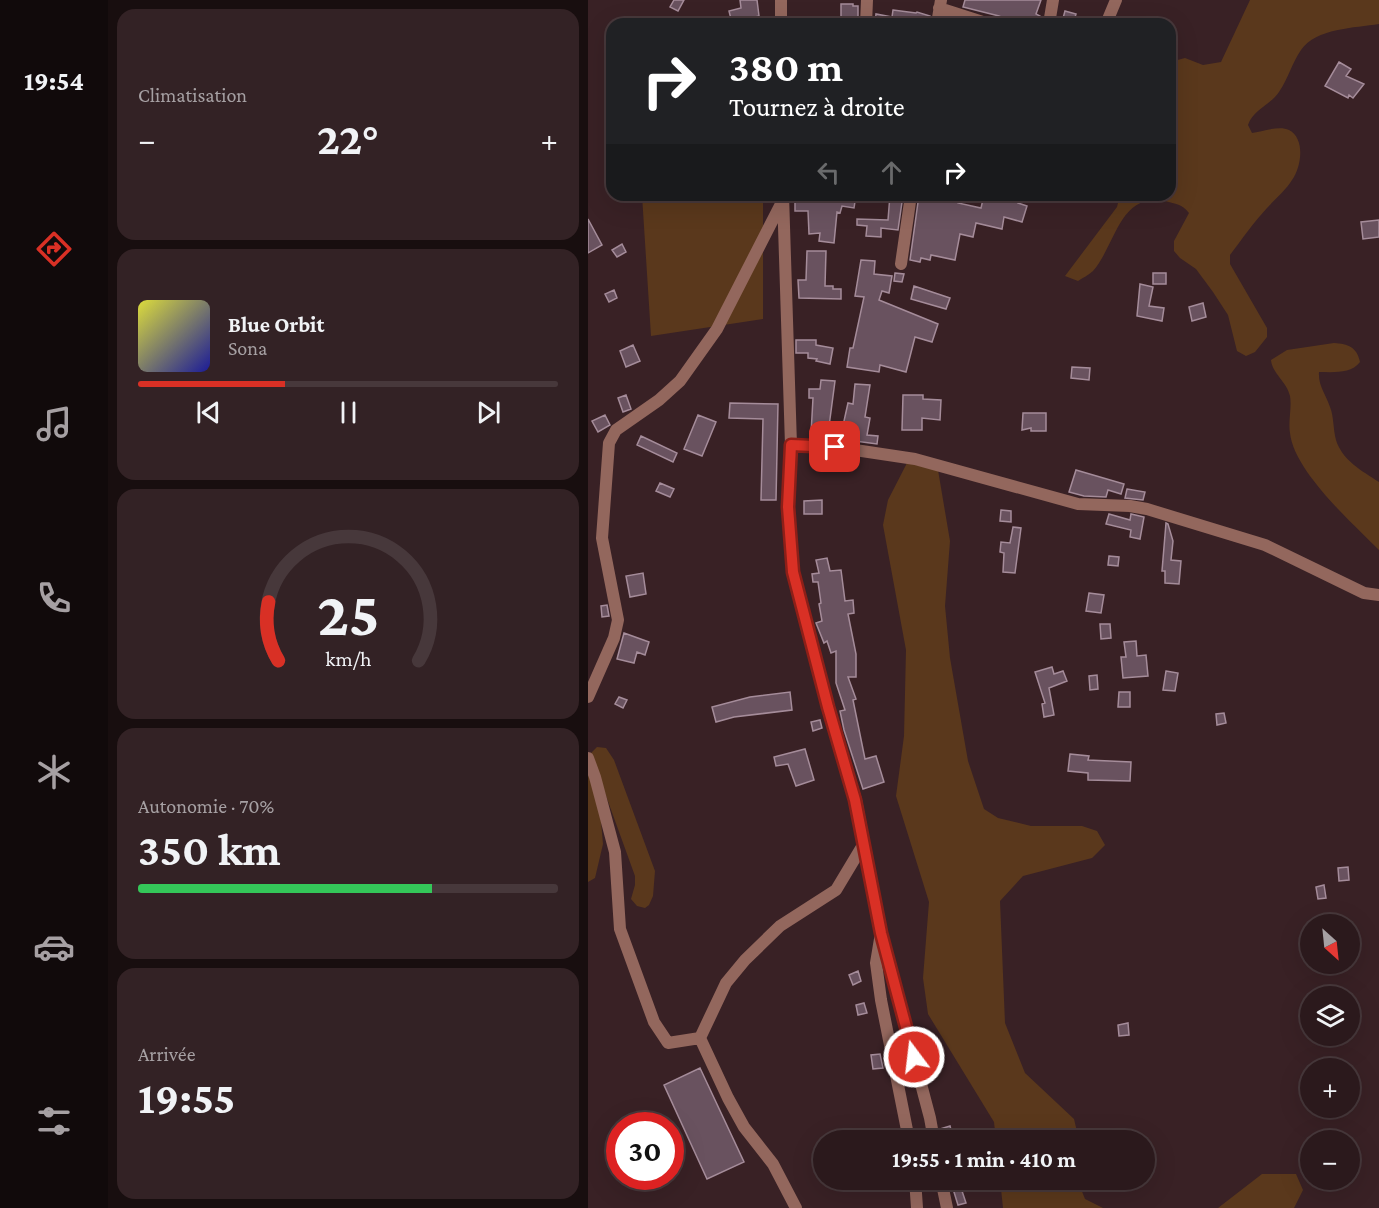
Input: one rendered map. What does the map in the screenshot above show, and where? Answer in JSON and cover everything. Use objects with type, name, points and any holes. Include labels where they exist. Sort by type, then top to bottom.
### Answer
[{"type":"street","points":[[781,0],[782,18]]},
{"type":"street","points":[[866,18],[867,0]]},
{"type":"street","points":[[1050,18],[1053,0]]},
{"type":"street","points":[[1108,18],[1116,0]]},
{"type":"street","points":[[940,4],[974,18]]},
{"type":"street","points":[[588,697],[614,638],[618,620],[602,538],[609,443],[616,430],[659,400],[680,381],[717,329],[781,201]]},
{"type":"street","points":[[783,201],[791,445],[788,507],[793,572],[855,800],[881,933],[932,1130]]},
{"type":"street","points":[[901,264],[910,201]]},
{"type":"street","points":[[791,445],[835,447],[915,459],[1078,504],[1147,509],[1265,545],[1365,593],[1379,595]]},
{"type":"street","points":[[588,758],[615,852],[621,929],[654,1022],[668,1043],[700,1038]]},
{"type":"street","points":[[700,1038],[726,983],[745,960],[780,926],[836,890],[863,845]]},
{"type":"street","points":[[881,933],[876,963],[881,1000],[907,1130]]},
{"type":"street","points":[[700,1038],[744,1128],[773,1164],[796,1208]]},
{"type":"street","points":[[916,1190],[917,1208]]},
{"type":"street","points":[[943,1190],[946,1208]]},
{"type":"shaded area","points":[[1250,0],[1379,0],[1379,24],[1337,30],[1316,37],[1308,43],[1298,55],[1279,92],[1254,115],[1248,125],[1252,133],[1276,128],[1289,130],[1298,140],[1300,154],[1298,168],[1290,184],[1257,219],[1230,255],[1230,264],[1267,328],[1267,337],[1255,352],[1246,356],[1237,351],[1228,315],[1213,292],[1196,269],[1174,251],[1174,241],[1189,213],[1178,205],[1165,201],[1176,201],[1176,60],[1185,58],[1203,65],[1221,62]]},
{"type":"shaded area","points":[[642,201],[763,201],[763,319],[651,336]]},
{"type":"shaded area","points":[[1118,201],[1147,201],[1138,204],[1128,212],[1093,271],[1078,281],[1065,276],[1117,207]]},
{"type":"shaded area","points":[[1334,343],[1351,347],[1357,353],[1360,362],[1352,369],[1319,372],[1320,382],[1331,411],[1339,447],[1353,464],[1379,482],[1379,550],[1326,496],[1302,464],[1290,433],[1290,396],[1272,365],[1271,360],[1287,350]]},
{"type":"shaded area","points":[[907,463],[938,470],[950,541],[945,606],[950,658],[968,761],[984,809],[998,818],[1031,826],[1082,826],[1097,831],[1105,845],[1092,858],[1023,876],[1000,901],[1005,1023],[1025,1073],[1074,1119],[1077,1130],[995,1130],[994,1122],[928,1014],[923,978],[929,902],[896,796],[904,736],[906,650],[883,525],[888,500]]},
{"type":"shaded area","points":[[597,747],[606,748],[614,760],[655,871],[653,896],[645,908],[637,906],[631,899],[635,876],[592,757],[591,753]]},
{"type":"shaded area","points":[[588,771],[600,810],[603,844],[595,878],[588,882]]},
{"type":"shaded area","points":[[1262,1174],[1296,1174],[1300,1190],[1303,1190],[1294,1208],[1218,1208]]},
{"type":"shaded area","points":[[1001,1190],[1081,1190],[1085,1199],[1103,1208],[1003,1208]]},
{"type":"building","points":[[674,0],[684,0],[678,11],[670,7]]},
{"type":"building","points":[[740,0],[757,0],[759,16],[731,18],[729,11],[741,8]]},
{"type":"building","points":[[965,0],[1041,0],[1036,14],[1040,16],[1039,18],[1003,18],[963,7]]},
{"type":"building","points":[[841,4],[858,6],[858,18],[841,18]]},
{"type":"building","points":[[893,10],[917,12],[930,16],[930,18],[876,18],[876,14],[892,17]]},
{"type":"building","points":[[1065,11],[1076,14],[1075,18],[1063,18]]},
{"type":"building","points":[[1339,62],[1351,69],[1346,76],[1364,84],[1353,98],[1349,95],[1348,98],[1325,86]]},
{"type":"building","points":[[795,201],[855,201],[854,208],[842,206],[840,213],[837,212],[834,243],[819,241],[820,233],[809,234],[808,211],[795,211]]},
{"type":"building","points":[[890,201],[902,201],[898,230],[881,228],[881,237],[866,236],[867,226],[857,225],[857,219],[888,220]]},
{"type":"building","points":[[918,201],[958,201],[958,203],[981,208],[983,201],[1019,201],[1018,203],[1027,206],[1022,222],[1004,217],[1002,229],[976,223],[973,237],[960,234],[955,260],[931,255],[930,260],[921,258],[920,262],[910,260]]},
{"type":"building","points":[[588,219],[602,245],[588,253]]},
{"type":"building","points":[[1379,220],[1379,237],[1363,239],[1361,222]]},
{"type":"building","points":[[622,244],[626,252],[617,257],[612,250]]},
{"type":"building","points":[[807,251],[826,251],[825,286],[841,289],[841,299],[799,298],[798,280],[806,280]]},
{"type":"building","points":[[861,260],[875,261],[874,274],[892,276],[889,293],[882,291],[879,300],[938,324],[932,342],[915,337],[906,372],[880,365],[879,372],[847,367],[864,297],[855,296]]},
{"type":"building","points":[[895,273],[904,274],[902,282],[894,281]]},
{"type":"building","points":[[1153,273],[1166,273],[1166,284],[1153,284]]},
{"type":"building","points":[[1140,284],[1153,287],[1149,306],[1164,308],[1162,321],[1137,316]]},
{"type":"building","points":[[914,286],[950,298],[946,309],[911,299]]},
{"type":"building","points":[[614,290],[617,298],[609,302],[605,294]]},
{"type":"building","points":[[1203,303],[1206,317],[1192,321],[1189,307]]},
{"type":"building","points":[[796,340],[816,340],[816,345],[833,348],[830,364],[808,358],[808,353],[796,353]]},
{"type":"building","points":[[633,345],[640,361],[626,367],[620,351]]},
{"type":"building","points":[[1072,367],[1090,368],[1089,380],[1071,378]]},
{"type":"building","points":[[821,380],[835,381],[828,434],[811,434],[813,398],[809,398],[809,389],[820,389]]},
{"type":"building","points":[[855,384],[870,385],[865,417],[870,418],[867,435],[878,436],[877,444],[840,439],[848,403],[853,404]]},
{"type":"building","points":[[626,395],[631,409],[623,412],[618,398]]},
{"type":"building","points":[[903,395],[923,395],[923,399],[941,400],[940,420],[922,418],[922,430],[902,430]]},
{"type":"building","points":[[730,403],[778,404],[776,500],[761,500],[763,419],[729,418]]},
{"type":"building","points":[[1023,413],[1046,413],[1046,431],[1031,431],[1031,428],[1022,430]]},
{"type":"building","points":[[605,415],[610,425],[598,432],[592,421]]},
{"type":"building","points":[[698,415],[716,422],[702,456],[684,449]]},
{"type":"building","points":[[641,436],[677,453],[673,462],[637,445]]},
{"type":"building","points":[[1076,470],[1124,484],[1121,494],[1108,490],[1106,497],[1084,496],[1069,492]]},
{"type":"building","points":[[660,483],[674,489],[670,497],[656,491]]},
{"type":"building","points":[[1127,489],[1145,492],[1143,500],[1125,498]]},
{"type":"building","points":[[822,500],[822,514],[804,514],[804,501]]},
{"type":"building","points":[[1001,510],[1011,511],[1011,522],[1000,521]]},
{"type":"building","points":[[1109,514],[1130,520],[1131,514],[1144,517],[1140,539],[1130,537],[1131,530],[1106,524]]},
{"type":"building","points":[[1166,523],[1173,541],[1171,560],[1181,561],[1179,584],[1165,583],[1165,571],[1162,571]]},
{"type":"building","points":[[1013,527],[1021,528],[1015,573],[1003,572],[1004,553],[1000,552],[1001,542],[1010,543]]},
{"type":"building","points":[[1109,556],[1119,557],[1118,566],[1108,565]]},
{"type":"building","points":[[827,558],[830,571],[841,570],[845,601],[853,600],[854,613],[848,614],[856,654],[856,677],[848,677],[856,699],[853,700],[865,759],[876,756],[884,782],[863,789],[840,711],[845,710],[836,683],[836,651],[831,653],[816,623],[822,621],[819,604],[821,603],[818,582],[813,582],[812,574],[819,573],[816,560]]},
{"type":"building","points":[[643,573],[646,594],[630,597],[626,576]]},
{"type":"building","points":[[1089,593],[1104,595],[1101,613],[1086,611]]},
{"type":"building","points":[[607,605],[609,616],[602,617],[601,606]]},
{"type":"building","points":[[1100,624],[1110,624],[1111,638],[1101,639]]},
{"type":"building","points":[[624,633],[649,642],[645,655],[637,652],[634,663],[617,659]]},
{"type":"building","points":[[1136,641],[1137,656],[1146,655],[1148,676],[1123,678],[1121,657],[1126,657],[1124,642]]},
{"type":"building","points":[[1052,667],[1054,674],[1063,671],[1067,681],[1049,688],[1054,715],[1044,717],[1042,704],[1045,703],[1035,672]]},
{"type":"building","points":[[1166,671],[1178,673],[1175,691],[1163,690]]},
{"type":"building","points":[[1097,675],[1098,689],[1090,690],[1089,676]]},
{"type":"building","points":[[790,692],[792,710],[734,717],[716,722],[712,707],[750,697]]},
{"type":"building","points":[[1119,692],[1130,692],[1130,707],[1118,707]]},
{"type":"building","points":[[619,697],[627,700],[623,708],[615,704]]},
{"type":"building","points":[[1224,713],[1226,723],[1217,725],[1216,714]]},
{"type":"building","points":[[820,720],[822,728],[813,731],[811,722]]},
{"type":"building","points":[[805,749],[814,780],[796,786],[788,764],[776,766],[774,757]]},
{"type":"building","points":[[1070,754],[1089,756],[1088,760],[1131,762],[1130,781],[1088,780],[1088,773],[1068,771]]},
{"type":"building","points":[[1348,867],[1349,880],[1339,881],[1338,868]]},
{"type":"building","points":[[1324,885],[1326,898],[1318,899],[1316,887]]},
{"type":"building","points":[[858,971],[861,981],[853,985],[849,975]]},
{"type":"building","points":[[864,1003],[867,1013],[858,1015],[856,1005]]},
{"type":"building","points":[[1128,1023],[1129,1035],[1119,1036],[1118,1025]]},
{"type":"building","points":[[880,1054],[883,1068],[873,1069],[871,1055]]},
{"type":"building","points":[[700,1068],[744,1162],[707,1179],[684,1129],[684,1112],[676,1112],[664,1085]]},
{"type":"building","points":[[950,1126],[951,1130],[940,1130]]},
{"type":"building","points":[[953,1190],[962,1190],[966,1203],[958,1205]]},
{"type":"route","points":[[835,447],[791,445],[788,507],[793,572],[855,800],[881,933],[914,1057]]}]
